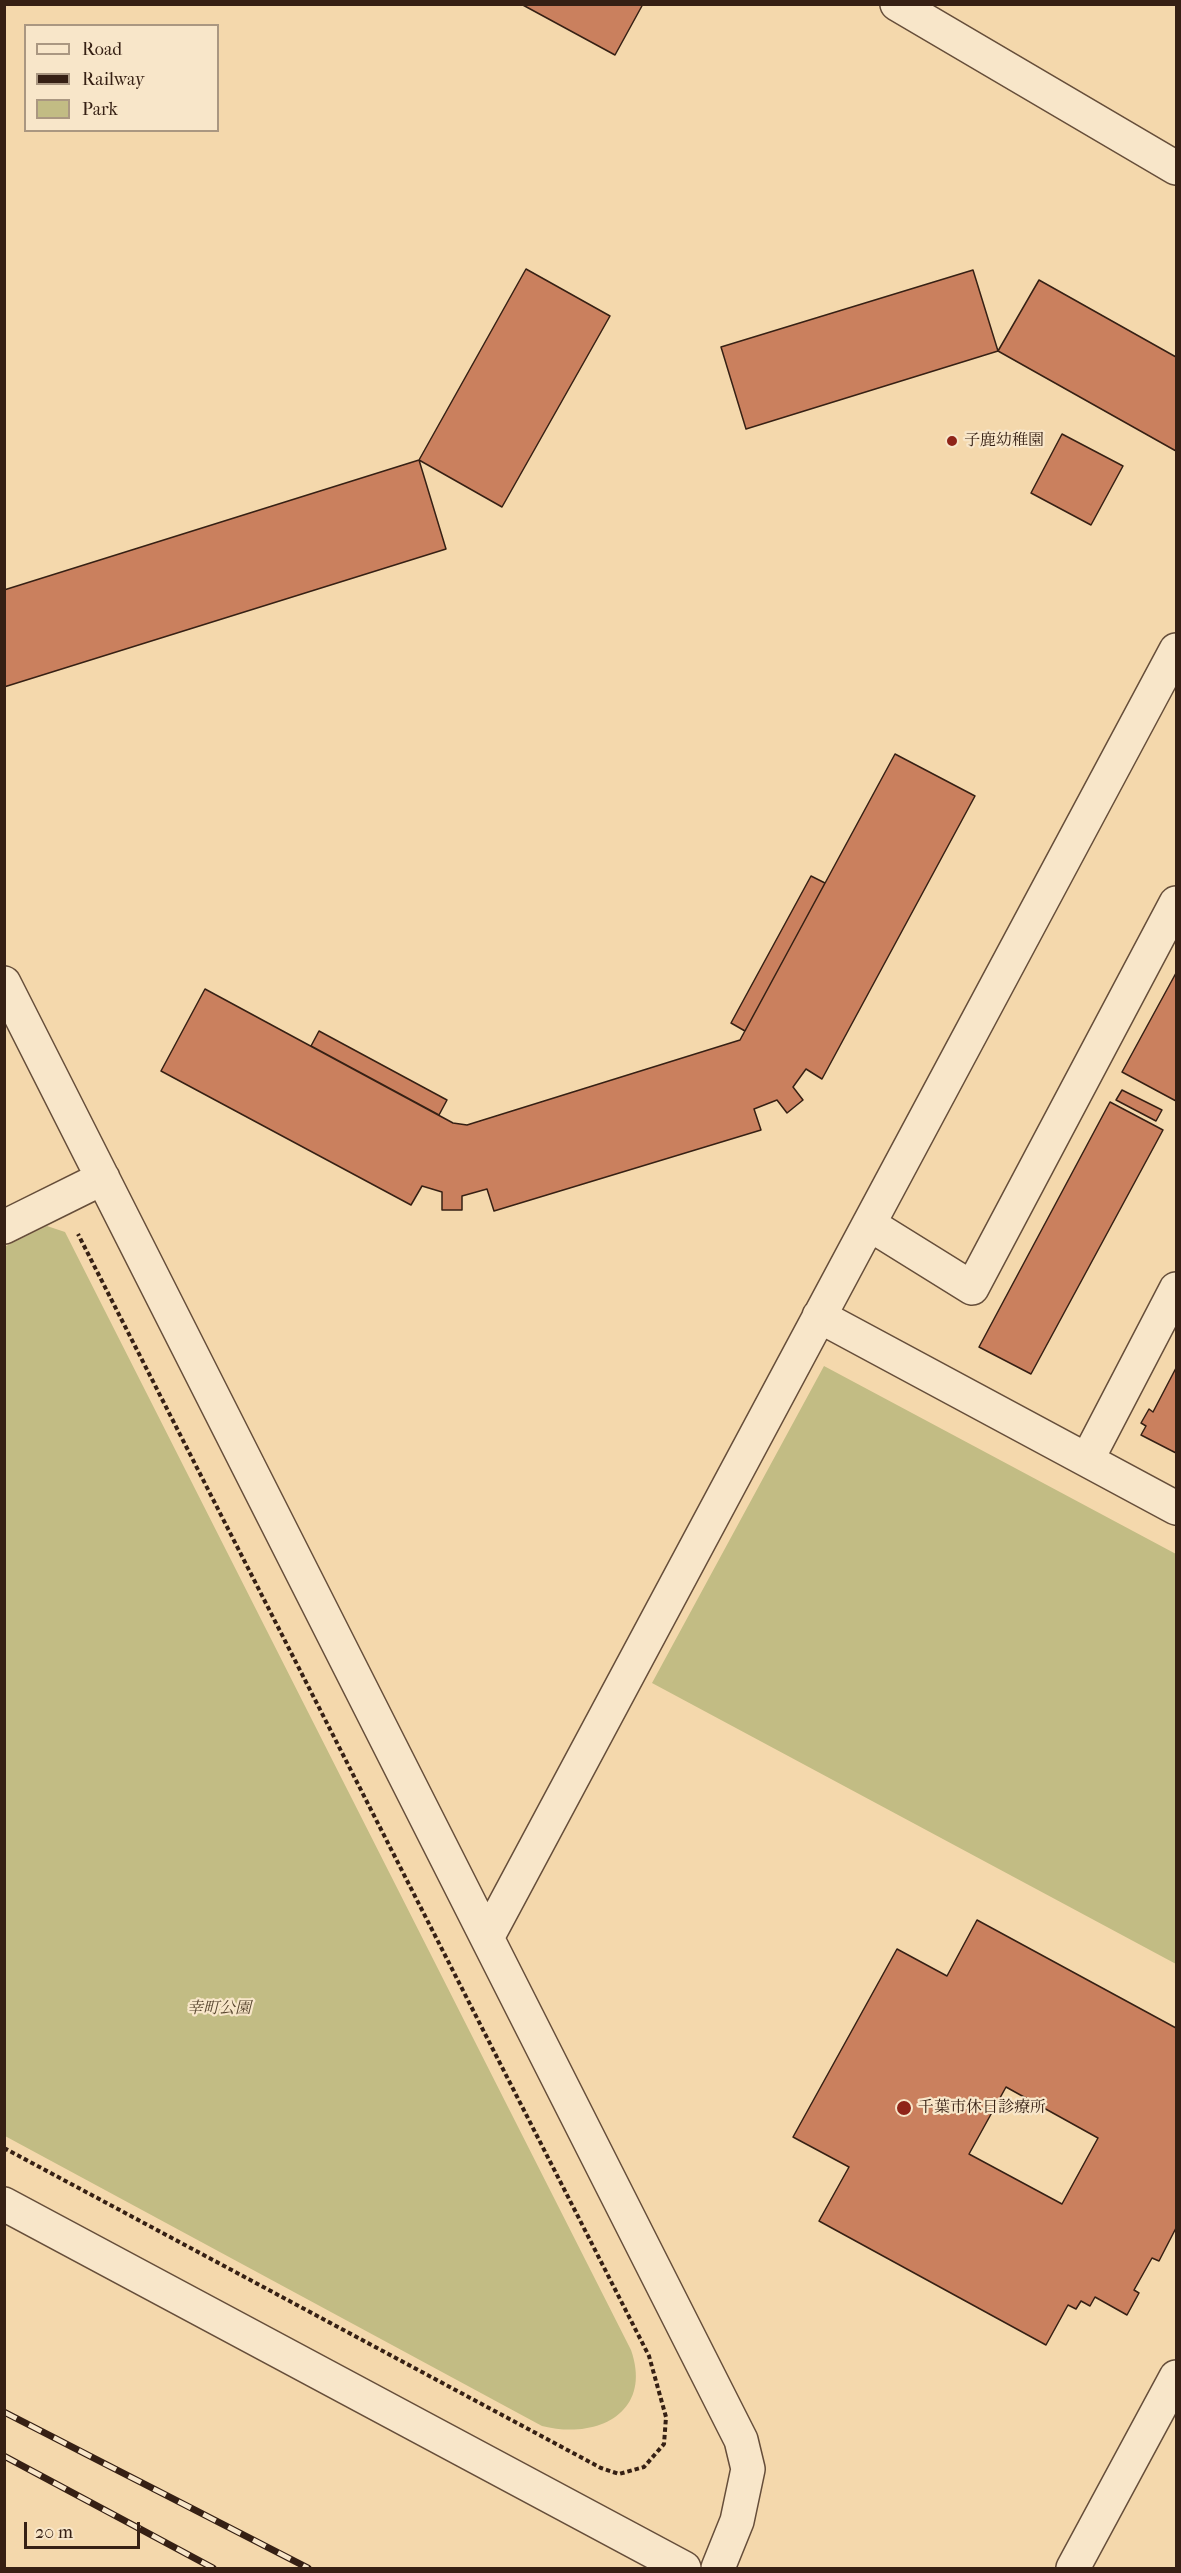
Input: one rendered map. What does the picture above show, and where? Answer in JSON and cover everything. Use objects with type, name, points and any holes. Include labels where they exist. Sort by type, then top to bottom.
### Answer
[{"type":"street","points":[[897,4],[1176,168]]},
{"type":"street","points":[[488,1936],[1176,650]]},
{"type":"street","points":[[869,1224],[972,1288],[1176,903]]},
{"type":"street","points":[[4,982],[741,2440],[748,2469],[737,2522],[718,2568]]},
{"type":"street","points":[[4,1227],[103,1178]]},
{"type":"street","points":[[1087,1460],[1176,1288]]},
{"type":"street","points":[[819,1316],[1176,1508]]},
{"type":"street","points":[[4,2204],[684,2568]]},
{"type":"street","points":[[1073,2568],[1176,2377]]},
{"type":"path","points":[[4,2148],[601,2468],[619,2474],[644,2467],[664,2444],[666,2417],[649,2356],[78,1234]]},
{"type":"green space","name":"幸町公園","points":[[47,1226],[65,1232],[631,2350],[636,2372],[634,2390],[627,2405],[615,2417],[600,2425],[582,2429],[542,2426],[5,2136],[4,1247]]},
{"type":"green space","points":[[824,1366],[1176,1554],[1176,1964],[652,1683]]},
{"type":"building","points":[[521,4],[643,4],[615,55]]},
{"type":"building","points":[[526,269],[610,316],[502,507],[419,460]]},
{"type":"building","points":[[973,270],[998,351],[746,429],[721,347]]},
{"type":"building","points":[[1039,280],[1176,357],[1176,451],[998,351]]},
{"type":"building","points":[[1062,434],[1123,466],[1091,525],[1031,493]]},
{"type":"building","points":[[419,460],[446,549],[4,687],[4,590]]},
{"type":"building","points":[[895,754],[975,796],[822,1079],[806,1069],[793,1087],[803,1100],[787,1113],[777,1100],[754,1109],[761,1130],[494,1211],[487,1189],[462,1196],[462,1210],[442,1210],[442,1192],[422,1186],[411,1205],[161,1071],[205,989],[453,1123],[467,1125],[740,1040]]},
{"type":"building","points":[[811,876],[825,883],[745,1031],[731,1023]]},
{"type":"building","points":[[1176,973],[1176,1101],[1122,1072]]},
{"type":"building","points":[[319,1031],[447,1100],[439,1115],[311,1046]]},
{"type":"building","points":[[1122,1090],[1162,1110],[1156,1121],[1116,1100]]},
{"type":"building","points":[[1110,1102],[1163,1130],[1031,1374],[979,1347]]},
{"type":"building","points":[[1176,1368],[1176,1453],[1141,1435],[1146,1426],[1141,1423],[1149,1409],[1153,1412]]},
{"type":"building","points":[[977,1920],[1176,2028],[1176,2228],[1159,2261],[1152,2258],[1134,2290],[1139,2293],[1127,2315],[1095,2297],[1090,2306],[1081,2301],[1076,2309],[1068,2305],[1046,2345],[819,2221],[849,2167],[793,2137],[897,1949],[947,1976]],"holes":[[[1006,2087],[1098,2138],[1062,2204],[969,2154]]]},
{"type":"railway","points":[[4,2412],[308,2568]]},
{"type":"railway","points":[[4,2456],[213,2568]]},
{"type":"place","name":"子鹿幼稚園","points":[[952,441]]},
{"type":"place","name":"千葉市休日診療所","points":[[904,2108]]}]
